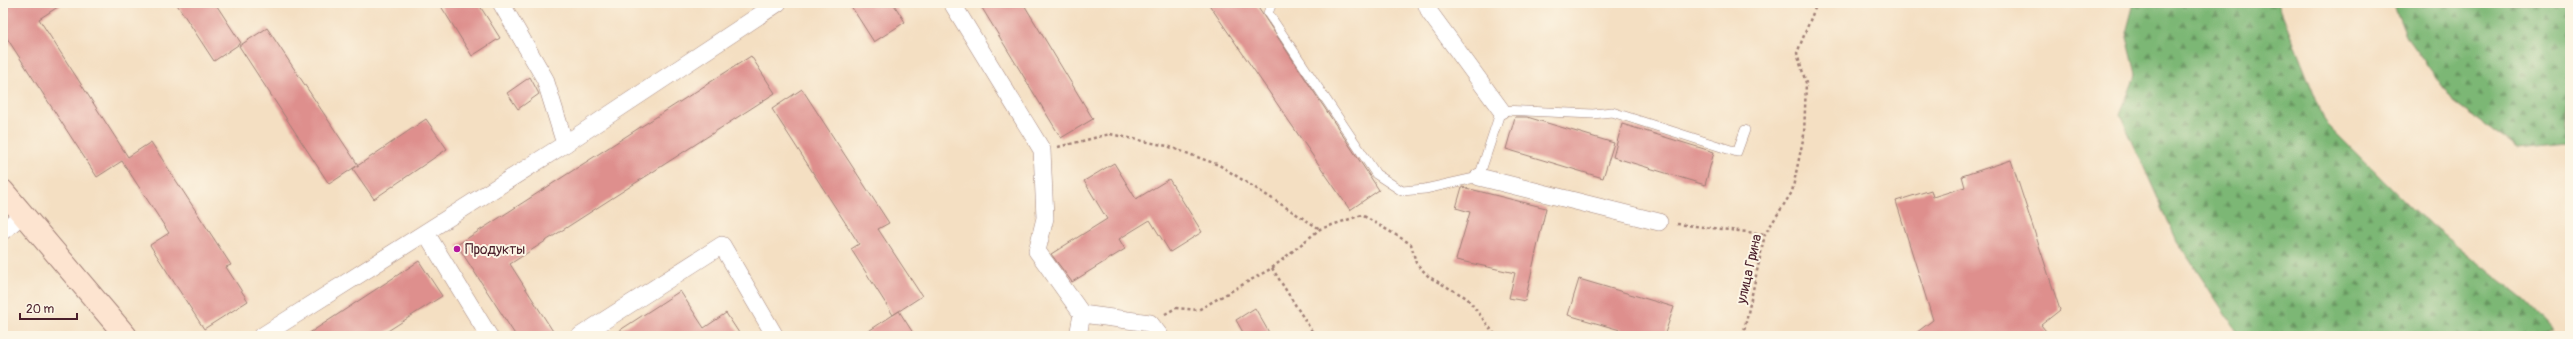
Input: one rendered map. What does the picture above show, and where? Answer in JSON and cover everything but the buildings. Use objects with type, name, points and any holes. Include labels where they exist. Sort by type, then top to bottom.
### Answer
[{"type":"main road","points":[[3,191],[126,336]]},
{"type":"street","points":[[501,3],[545,79],[565,144]]},
{"type":"street","points":[[262,336],[565,144],[778,3]]},
{"type":"street","points":[[952,3],[1042,150],[1045,218],[1037,251],[1082,314],[1155,329]]},
{"type":"street","points":[[1426,3],[1430,13],[1501,110]]},
{"type":"street","points":[[1479,177],[1659,222]]},
{"type":"street","points":[[3,231],[22,215]]},
{"type":"street","points":[[426,233],[490,336]]},
{"type":"street","points":[[580,336],[722,245],[775,336]]},
{"type":"street","points":[[1078,336],[1082,314]]},
{"type":"lane","points":[[1272,3],[1268,13],[1376,174],[1402,191],[1425,189],[1479,177],[1501,110],[1593,114],[1612,112],[1737,152],[1745,130]]},
{"type":"path","name":"улица Грина","points":[[1743,336],[1765,234],[1792,192],[1804,135],[1806,83],[1797,54],[1817,3]]},
{"type":"path","points":[[1042,150],[1085,142],[1110,134],[1167,146],[1219,165],[1320,229]]},
{"type":"path","points":[[1155,329],[1176,308],[1198,310],[1272,268],[1320,229],[1362,215],[1411,244],[1416,263],[1429,277],[1468,298],[1496,336]]},
{"type":"path","points":[[1659,222],[1765,234]]},
{"type":"path","points":[[1272,268],[1315,336]]},
{"type":"green space","points":[[2134,3],[2278,3],[2325,122],[2412,209],[2526,301],[2553,330],[2529,336],[2240,336],[2177,241],[2120,114],[2136,74],[2126,33]]},
{"type":"green space","points":[[2393,3],[2570,3],[2570,143],[2517,148],[2454,102],[2406,36]]},
{"type":"place","name":"Продукты","points":[[457,249]]}]
